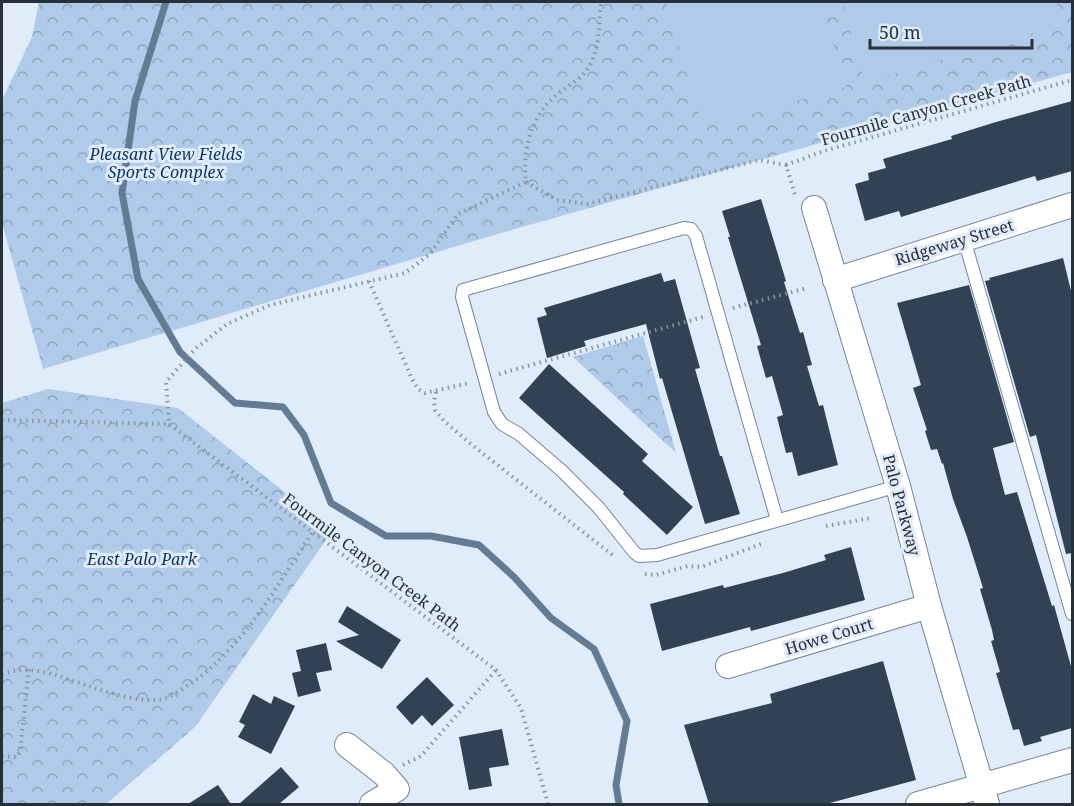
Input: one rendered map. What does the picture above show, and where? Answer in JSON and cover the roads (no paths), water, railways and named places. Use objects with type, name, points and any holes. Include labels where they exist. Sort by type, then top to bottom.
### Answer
[{"type":"street","name":"Ridgeway Street","points":[[835,280],[1072,205]]},
{"type":"street","name":"Palo Parkway","points":[[814,208],[898,486],[929,606],[984,795]]},
{"type":"street","name":"Howe Court","points":[[728,666],[929,606]]},
{"type":"street","points":[[347,746],[384,774],[397,789],[372,804]]},
{"type":"street","points":[[918,804],[984,795],[1072,760]]},
{"type":"lane","points":[[777,520],[696,236],[691,229],[684,228],[463,290],[462,297],[494,412],[502,424],[519,434],[562,471],[599,508],[639,556],[657,555],[898,486]]},
{"type":"lane","points":[[964,239],[1072,614]]},
{"type":"waterway","points":[[166,2],[135,101],[122,193],[138,279],[180,352],[235,403],[283,407],[304,435],[331,503],[386,536],[431,536],[479,545],[514,577],[551,618],[594,649],[627,721],[616,785],[619,804]]},
{"type":"park label","name":"Pleasant View Fields Sports Complex","points":[[166,163]]},
{"type":"park label","name":"East Palo Park","points":[[142,559]]}]
